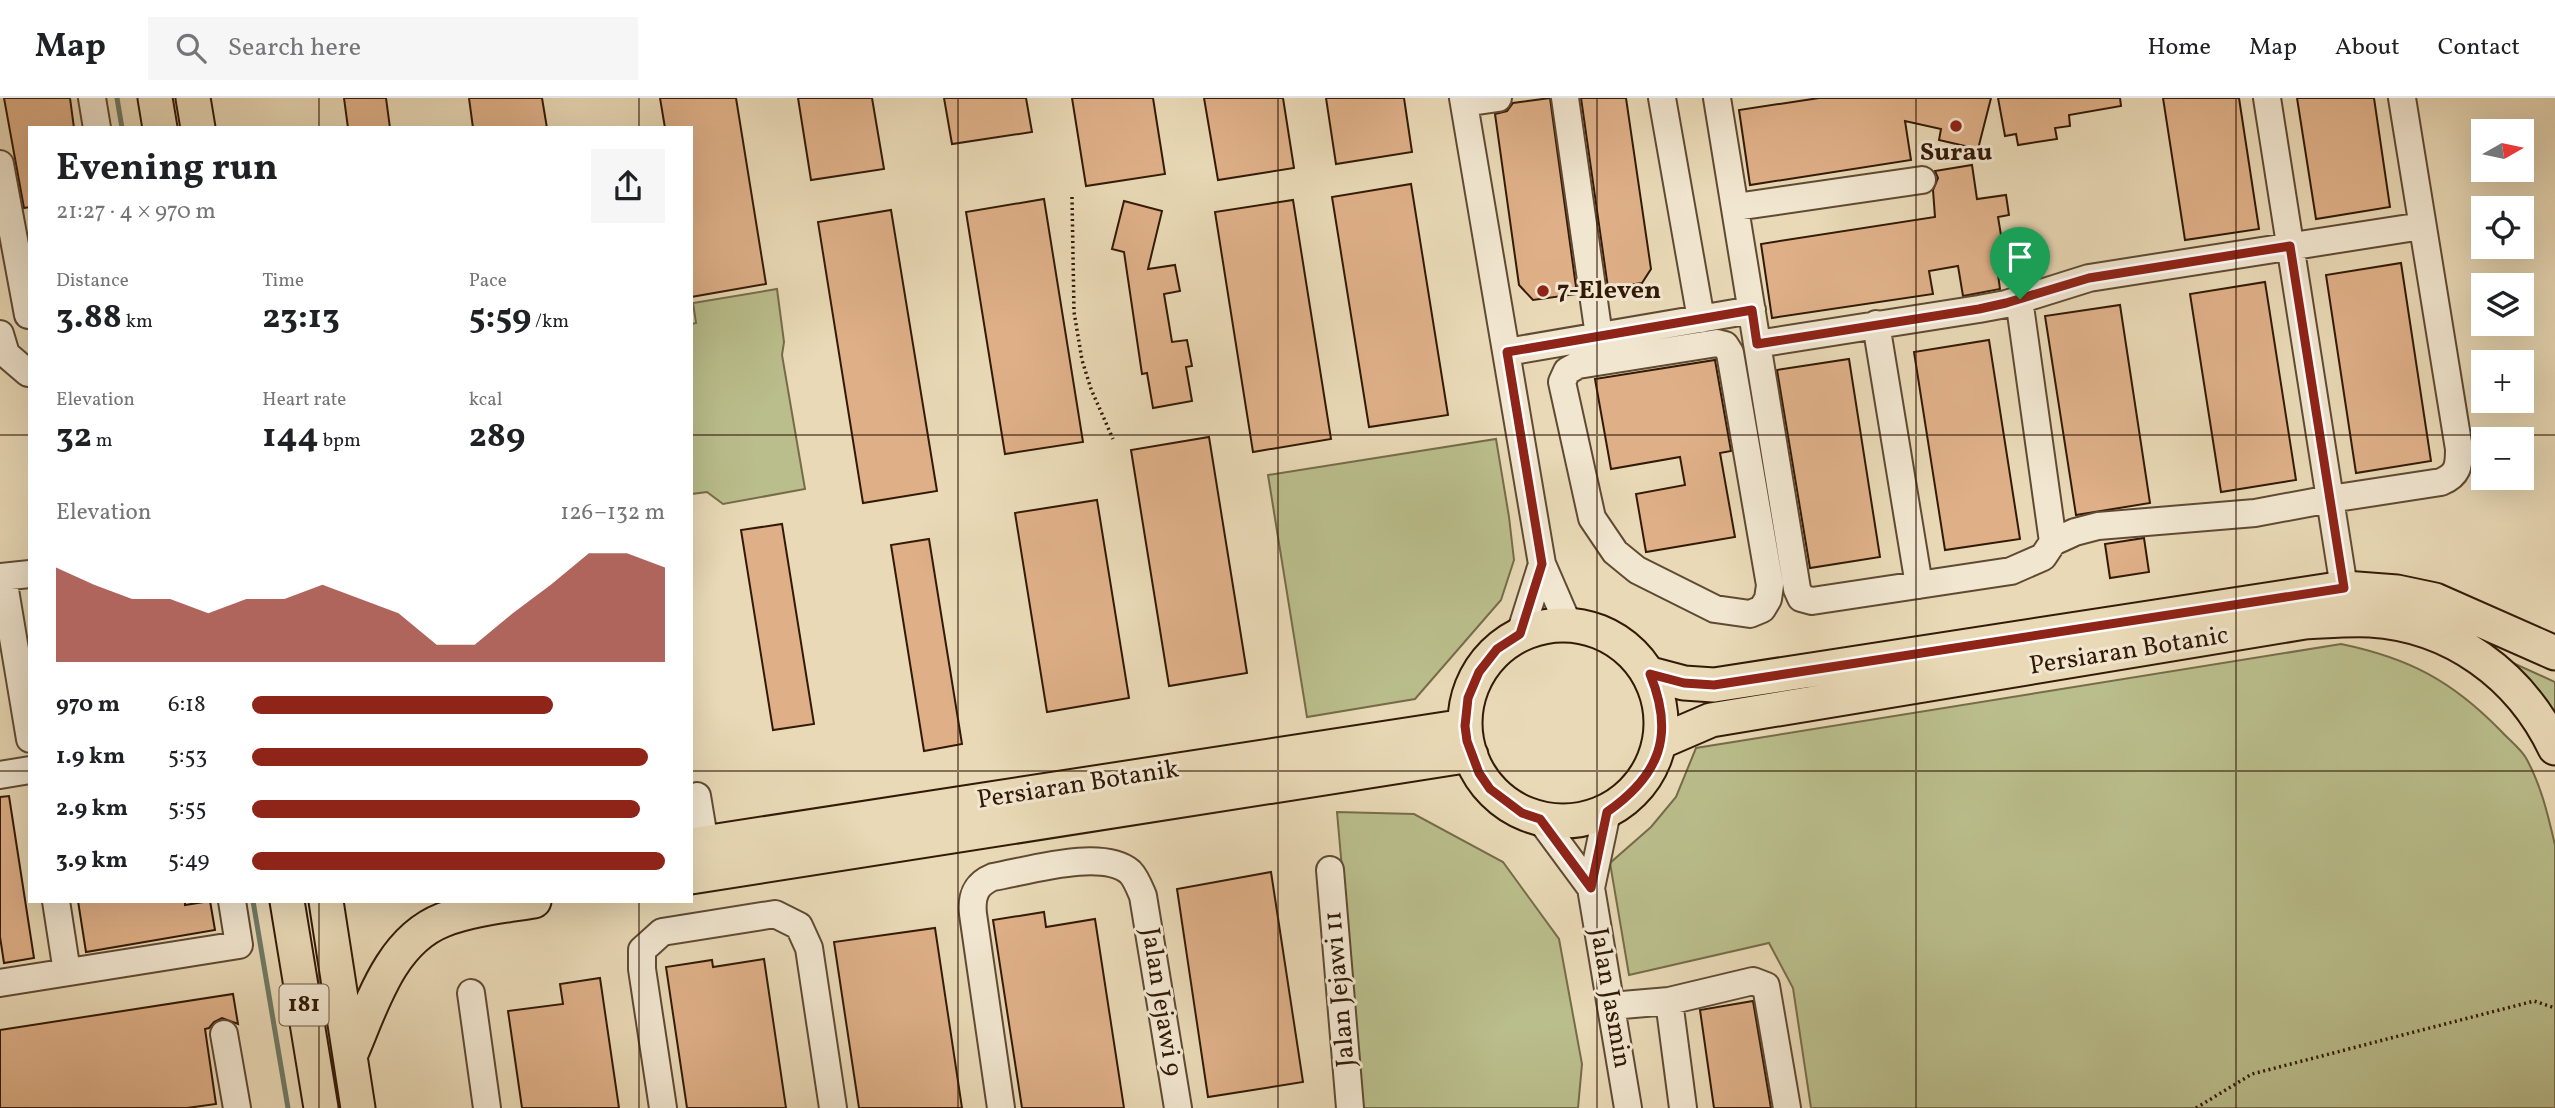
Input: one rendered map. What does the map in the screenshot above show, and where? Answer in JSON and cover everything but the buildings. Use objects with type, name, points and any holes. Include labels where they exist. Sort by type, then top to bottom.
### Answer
[{"type":"main road","points":[[155,98],[160,126]]},
{"type":"main road","points":[[193,98],[198,126]]},
{"type":"main road","name":"Persiaran Botanic","points":[[1650,674],[1684,683],[1714,685],[2344,588],[2397,592],[2435,600],[2555,653]]},
{"type":"main road","name":"Persiaran Botanic","points":[[1660,742],[1711,720],[2305,622],[2371,620],[2409,626],[2460,645],[2498,670],[2523,696],[2555,748]]},
{"type":"main road","points":[[1568,624],[1592,628],[1615,638],[1634,654],[1650,674],[1662,719],[1660,742],[1650,770],[1632,794],[1607,812],[1585,820],[1563,822],[1540,819],[1522,813],[1490,789],[1479,773],[1468,741],[1468,698],[1479,672],[1497,649],[1520,634],[1543,625],[1568,624]]},
{"type":"main road","points":[[699,859],[1468,741]]},
{"type":"main road","name":"181","points":[[287,903],[321,1108]]},
{"type":"main road","name":"181","points":[[326,903],[359,1108]]},
{"type":"main road","points":[[350,1056],[381,984],[398,956],[416,936],[441,921],[477,910],[521,903]]},
{"type":"street","points":[[92,98],[97,126]]},
{"type":"street","points":[[1498,98],[1464,101],[1542,564],[1568,624]]},
{"type":"street","points":[[1565,98],[1618,342]]},
{"type":"street","points":[[1662,98],[1701,319]]},
{"type":"street","points":[[1717,98],[1797,589],[1801,598],[1812,601],[2011,571],[2043,557],[2053,542],[2098,526],[2255,513],[2441,482],[2456,472],[2459,449],[2402,98]]},
{"type":"street","points":[[2267,98],[2344,588]]},
{"type":"street","points":[[0,164],[3,209],[28,314]]},
{"type":"street","points":[[1736,207],[1922,180]]},
{"type":"street","points":[[1757,344],[1979,309],[2089,278],[2422,226]]},
{"type":"street","points":[[2020,299],[2053,542]]},
{"type":"street","points":[[1507,352],[1618,342],[1726,345],[1730,353],[1770,585],[1768,599],[1762,609],[1750,614],[1715,609],[1637,570],[1615,552],[1592,518],[1562,382],[1567,372],[1618,342],[1701,319],[1752,310]]},
{"type":"street","points":[[1876,324],[1919,585]]},
{"type":"street","points":[[0,334],[6,354],[28,375]]},
{"type":"street","points":[[1520,634],[1542,564]]},
{"type":"street","points":[[27,710],[2,578],[28,574]]},
{"type":"street","points":[[0,775],[28,770]]},
{"type":"street","points":[[697,796],[699,859]]},
{"type":"street","name":"Jalan Jasmin","points":[[1607,812],[1591,888],[1628,1108]]},
{"type":"street","name":"Jalan Jasmin","points":[[1540,819],[1591,888]]},
{"type":"street","name":"Jalan Jejawi 9","points":[[1001,1108],[973,914],[974,894],[981,882],[993,877],[1089,860],[1112,862],[1132,873],[1143,896],[1178,1108]]},
{"type":"street","name":"Jalan Jejawi 11","points":[[1330,870],[1350,1108]]},
{"type":"street","points":[[56,903],[67,972]]},
{"type":"street","points":[[0,983],[239,945],[232,903]]},
{"type":"street","points":[[663,1108],[642,969],[642,950],[662,932],[775,914],[799,926],[809,948],[833,1108]]},
{"type":"street","points":[[1611,1006],[1669,1001],[1753,981],[1766,986],[1787,1108]]},
{"type":"street","points":[[471,993],[487,1108]]},
{"type":"street","points":[[1669,1001],[1683,1108]]},
{"type":"street","points":[[225,1034],[237,1108]]},
{"type":"path","points":[[1072,197],[1074,312],[1082,360],[1091,389],[1113,439]]},
{"type":"path","points":[[2196,1108],[2252,1074],[2534,1001],[2555,1008]]},
{"type":"green space","points":[[777,289],[784,342],[782,355],[805,489],[723,504],[707,492],[693,494],[693,324],[696,323],[693,303]]},
{"type":"green space","points":[[1496,439],[1514,560],[1501,600],[1415,699],[1307,717],[1268,475]]},
{"type":"green space","points":[[2341,644],[2409,664],[2447,685],[2500,730],[2521,751],[2531,768],[2544,800],[2555,845],[2555,1108],[1811,1108],[1793,988],[1769,943],[1629,975],[1610,863],[1651,827],[1676,797],[1696,748]]},
{"type":"green space","points":[[2502,658],[2555,682],[2555,718]]},
{"type":"green space","points":[[1337,812],[1414,814],[1503,862],[1559,939],[1582,1064],[1578,1108],[1363,1108]]},
{"type":"waterway","points":[[117,98],[122,126]]},
{"type":"waterway","points":[[253,903],[288,1108]]},
{"type":"place","name":"Surau","points":[[1956,126]]},
{"type":"place","name":"7-Eleven","points":[[1543,291]]},
{"type":"route","points":[[2290,246],[2344,588],[1714,685],[1684,683],[1650,674],[1662,719],[1660,742],[1650,770],[1632,794],[1607,812],[1591,888],[1540,819],[1522,813],[1490,789],[1479,773],[1467,741],[1465,726],[1468,698],[1479,672],[1497,649],[1520,634],[1542,564],[1507,352],[1752,310],[1757,344],[1979,309],[2020,299],[2089,278],[2290,246]]}]
